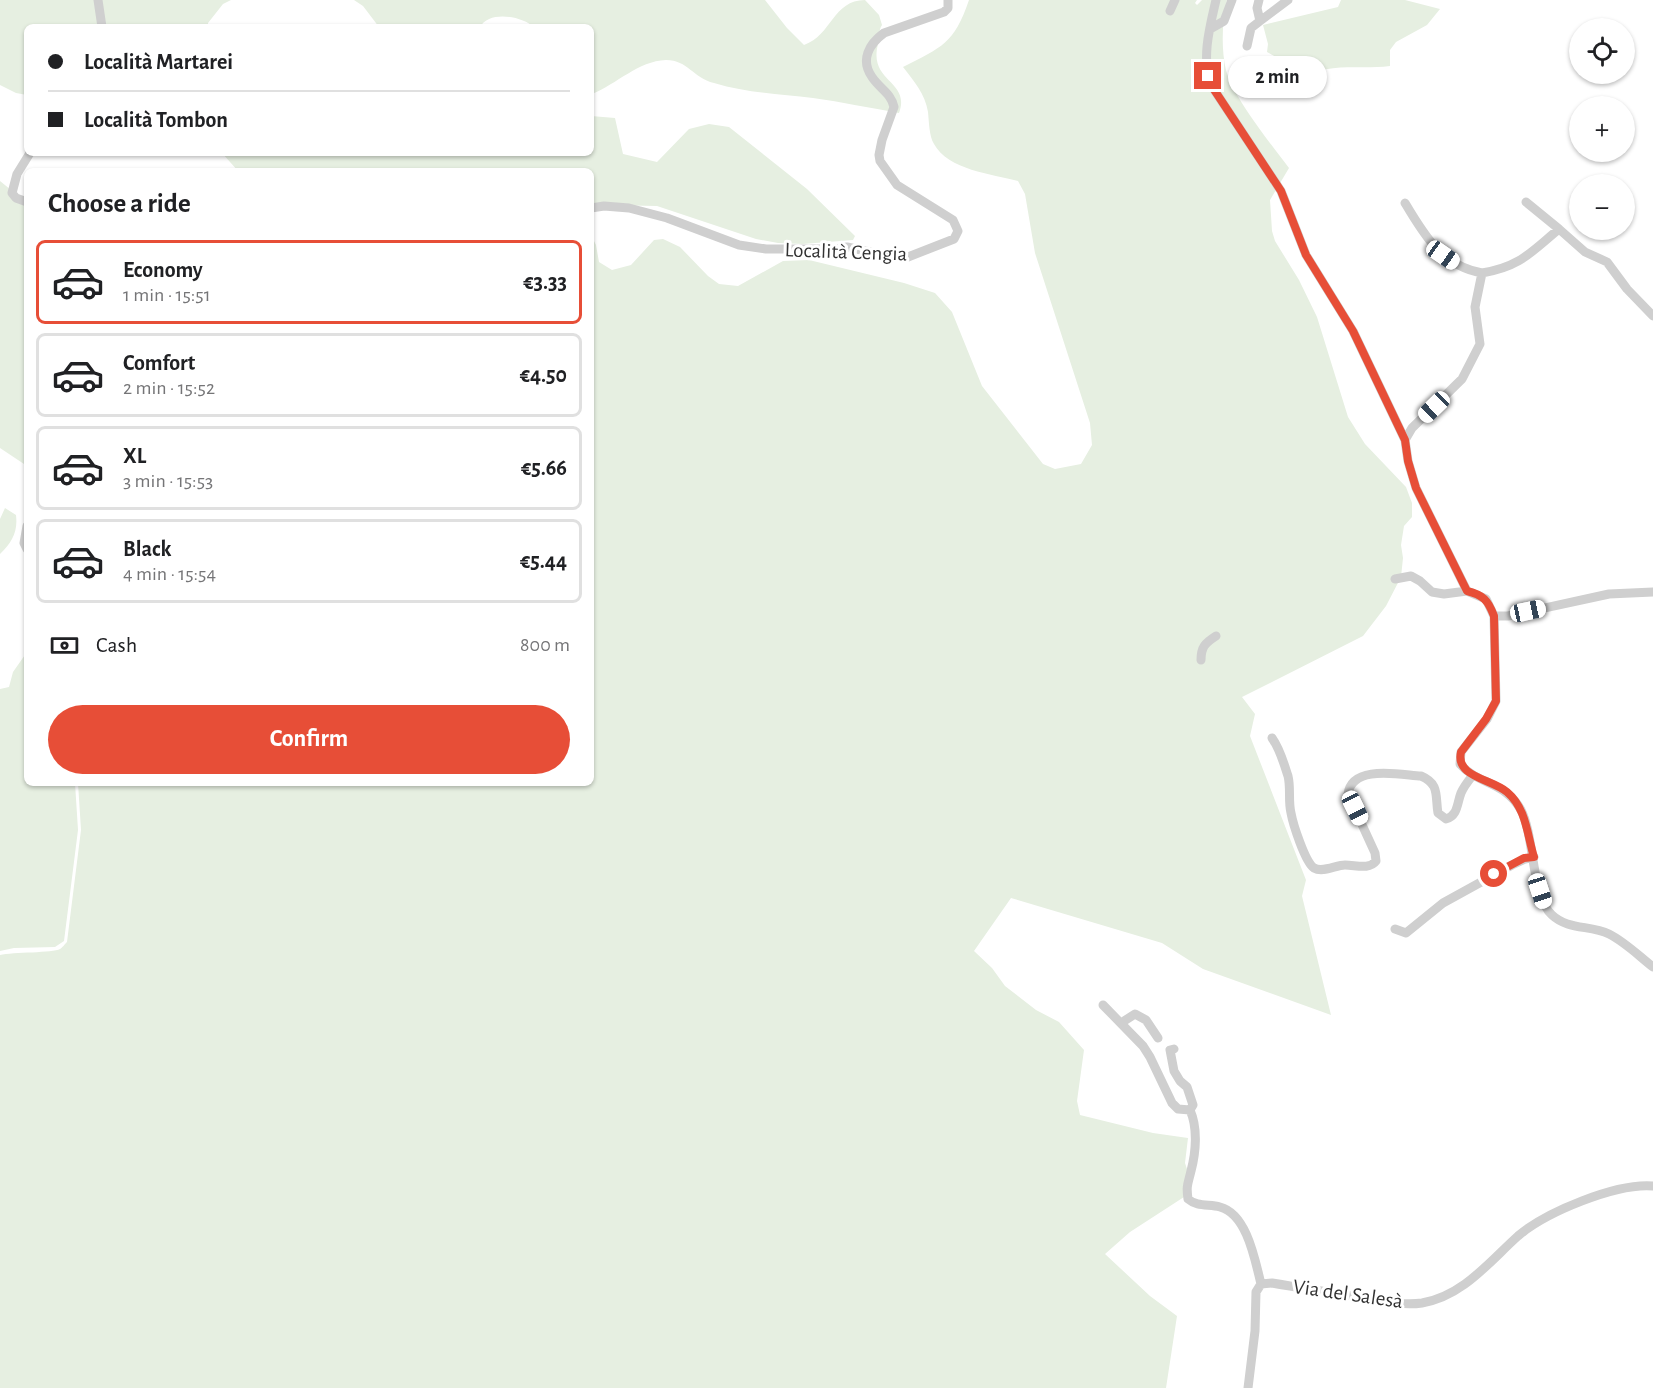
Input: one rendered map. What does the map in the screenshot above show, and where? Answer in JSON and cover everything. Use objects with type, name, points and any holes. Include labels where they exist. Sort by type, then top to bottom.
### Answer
[{"type":"street","points":[[98,0],[102,24]]},
{"type":"street","name":"Località Cengia","points":[[594,208],[629,208],[667,218],[753,248],[796,250],[847,247],[888,256],[908,257],[957,237],[958,228],[953,220],[897,185],[880,161],[882,140],[894,107],[887,92],[870,75],[867,61],[870,44],[877,38],[884,33],[944,12],[948,8],[948,0]]},
{"type":"street","points":[[1170,11],[1175,0]]},
{"type":"street","points":[[1216,0],[1207,61],[1211,85],[1281,191],[1306,255],[1353,331],[1405,440],[1416,488],[1467,591]]},
{"type":"street","points":[[1210,29],[1224,21],[1232,0]]},
{"type":"street","points":[[1259,0],[1257,8],[1260,21]]},
{"type":"street","points":[[1247,46],[1251,28],[1288,0]]},
{"type":"street","points":[[24,201],[16,198],[12,193],[16,174],[28,156]]},
{"type":"street","points":[[1526,202],[1585,252],[1607,262],[1627,289],[1653,316]]},
{"type":"street","points":[[1405,203],[1428,242],[1465,268],[1482,273],[1503,270],[1520,262],[1559,229]]},
{"type":"street","points":[[1405,440],[1412,428],[1455,387],[1466,373],[1477,351],[1481,341],[1475,315],[1475,299],[1482,273]]},
{"type":"street","points":[[1395,579],[1411,576],[1432,592],[1444,594],[1467,591],[1486,599],[1494,616],[1496,701],[1486,719],[1461,752],[1460,764],[1473,775],[1507,792],[1520,808],[1526,821],[1540,891],[1550,914],[1570,925],[1609,934],[1653,967]]},
{"type":"street","points":[[1494,616],[1508,616],[1609,594],[1653,592]]},
{"type":"street","points":[[1201,660],[1201,651],[1205,644],[1216,636]]},
{"type":"street","points":[[1272,738],[1288,777],[1294,825],[1310,864],[1316,869],[1342,865],[1368,867],[1376,861],[1375,853],[1348,794],[1351,784],[1362,776],[1371,773],[1422,776],[1428,779],[1437,792],[1438,813],[1446,819],[1451,818],[1454,814],[1462,791],[1473,775]]},
{"type":"street","points":[[1395,928],[1406,933],[1443,903],[1524,858],[1534,857]]},
{"type":"street","points":[[1103,1005],[1143,1046],[1172,1103],[1178,1109],[1190,1110]]},
{"type":"street","points":[[1121,1023],[1135,1014],[1146,1020],[1158,1038]]},
{"type":"street","points":[[1174,1048],[1170,1050],[1174,1071],[1187,1087],[1193,1105],[1190,1110]]},
{"type":"street","points":[[1190,1110],[1195,1121],[1195,1149],[1191,1174],[1186,1185],[1188,1199],[1195,1204],[1220,1207],[1236,1219],[1248,1238],[1261,1284],[1256,1292],[1255,1331],[1248,1388]]},
{"type":"street","name":"Via del Salesà","points":[[1261,1284],[1272,1283],[1388,1302],[1423,1303],[1438,1298],[1472,1279],[1519,1236],[1538,1222],[1596,1194],[1653,1186]]},
{"type":"shaded area","points":[[0,0],[95,0],[98,24],[24,24],[24,94],[0,85]]},
{"type":"shaded area","points":[[101,0],[231,0],[223,4],[208,24],[104,24]]},
{"type":"shaded area","points":[[354,0],[765,0],[804,45],[821,34],[846,6],[865,0],[879,15],[882,25],[877,57],[879,67],[899,94],[901,102],[899,113],[726,86],[707,81],[680,63],[666,60],[646,64],[594,93],[594,24],[530,24],[506,16],[491,18],[482,24],[377,24],[363,6]]},
{"type":"shaded area","points":[[969,0],[1197,0],[1195,3],[1197,5],[1202,0],[1227,0],[1223,44],[1224,62],[1230,81],[1253,120],[1289,168],[1270,200],[1275,241],[1299,280],[1317,317],[1348,417],[1365,444],[1406,487],[1412,503],[1412,517],[1404,526],[1401,545],[1403,558],[1401,577],[1386,606],[1363,636],[1242,697],[1255,714],[1250,736],[1306,880],[1302,896],[1331,1015],[1203,969],[1162,943],[1011,898],[974,951],[992,968],[1005,986],[1036,1010],[1059,1022],[1084,1050],[1077,1101],[1080,1115],[1153,1133],[1188,1138],[1185,1163],[1190,1178],[1184,1197],[1130,1232],[1105,1254],[1150,1296],[1177,1316],[1166,1388],[0,1388],[0,955],[56,950],[67,942],[81,830],[78,786],[594,786],[594,241],[599,262],[612,270],[631,265],[654,240],[663,239],[680,247],[719,284],[738,286],[783,261],[809,260],[904,283],[935,293],[952,312],[982,386],[1043,464],[1055,469],[1081,464],[1092,445],[1090,423],[1035,253],[1025,194],[1018,181],[972,170],[949,160],[941,153],[931,137],[924,99],[903,67],[937,49],[952,35]]},
{"type":"shaded area","points":[[1341,0],[1405,0],[1440,9],[1427,25],[1396,42],[1390,50],[1390,66],[1332,68],[1320,70],[1298,80],[1278,58],[1267,52],[1268,44],[1263,25],[1338,7]]},
{"type":"shaded area","points":[[594,116],[615,118],[623,154],[657,162],[689,129],[709,124],[729,127],[807,189],[855,236],[853,240],[803,244],[778,243],[756,239],[657,206],[606,205],[594,207],[594,168],[235,168],[225,156],[594,156]]},
{"type":"shaded area","points":[[0,181],[24,201],[24,464],[0,448]]},
{"type":"shaded area","points":[[5,508],[16,515],[16,527],[11,541],[0,554],[0,519]]},
{"type":"shaded area","points":[[24,656],[24,786],[75,786],[78,830],[64,941],[55,947],[14,948],[0,951],[0,689],[9,687],[13,672]]},
{"type":"route","points":[[1208,76],[1211,85],[1281,191],[1306,255],[1353,331],[1405,440],[1416,488],[1467,591],[1486,599],[1490,604],[1494,616],[1496,701],[1493,709],[1461,752],[1460,764],[1473,775],[1507,792],[1520,808],[1526,821],[1534,857],[1524,858],[1494,874]]}]
